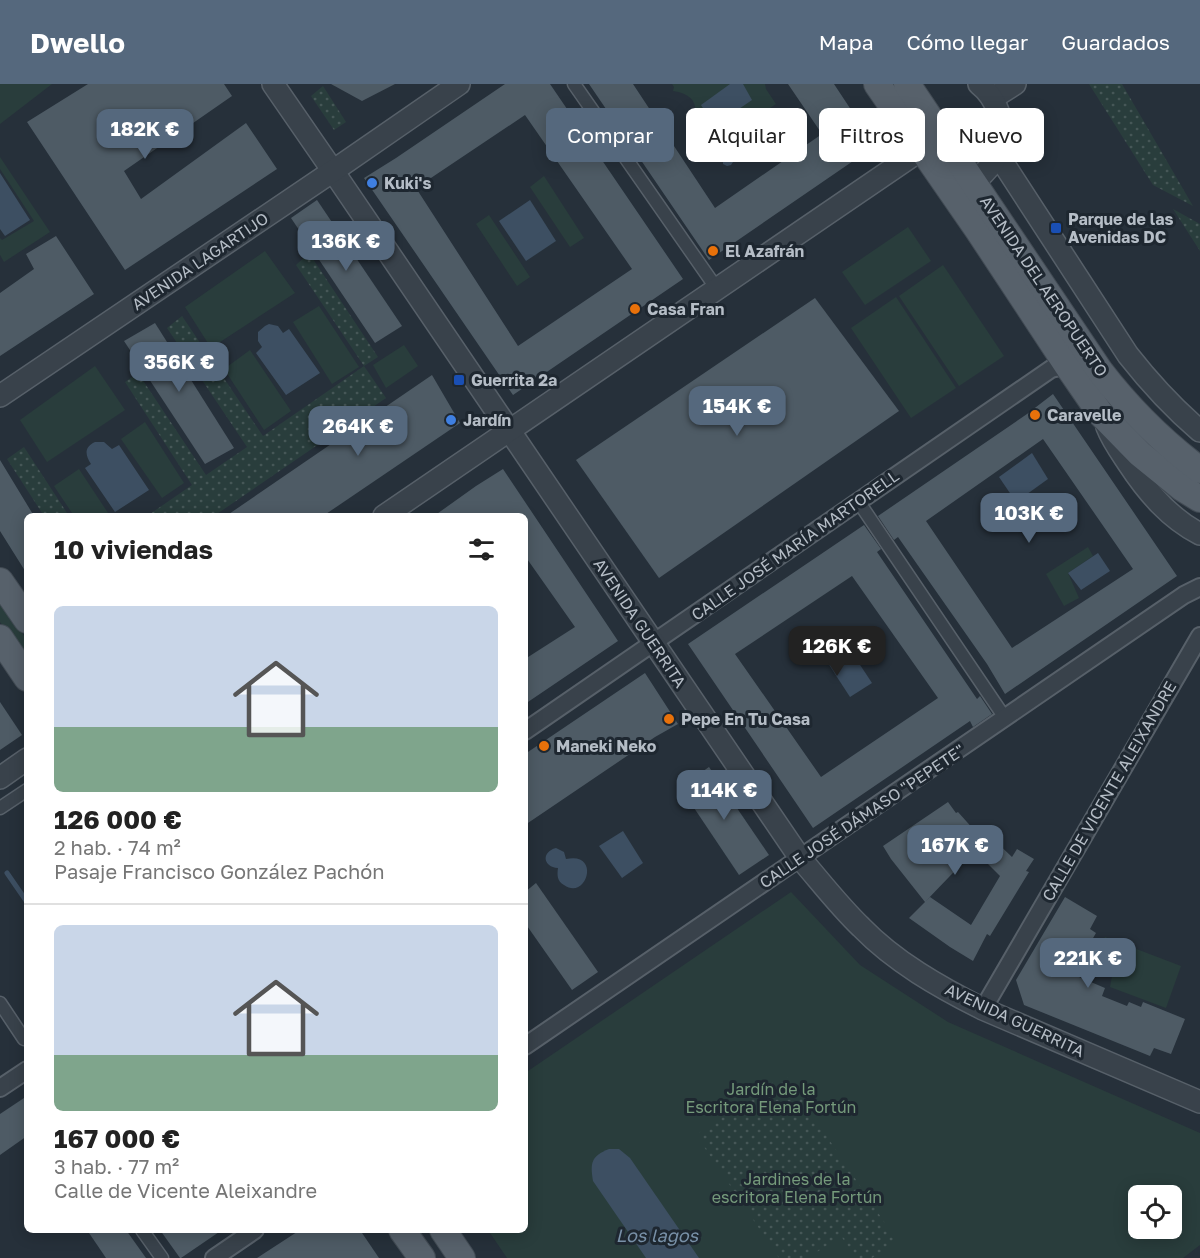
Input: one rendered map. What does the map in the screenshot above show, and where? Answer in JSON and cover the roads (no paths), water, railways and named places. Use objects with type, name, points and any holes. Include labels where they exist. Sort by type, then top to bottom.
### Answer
[{"type":"main road","name":"AVENIDA DEL AEROPUERTO","points":[[877,84],[910,92],[1121,399],[1160,439],[1200,470]]},
{"type":"main road","name":"AVENIDA DEL AEROPUERTO","points":[[910,92],[913,108]]},
{"type":"main road","name":"AVENIDA DEL AEROPUERTO","points":[[925,153],[1100,413],[1140,454],[1182,488],[1200,499]]},
{"type":"main road","points":[[0,581],[24,616]]},
{"type":"main road","points":[[0,638],[24,674]]},
{"type":"main road","points":[[404,1233],[422,1258]]},
{"type":"main road","points":[[445,1233],[462,1258]]},
{"type":"street","name":"AVENIDA GUERRITA","points":[[273,84],[800,858],[861,928],[900,961],[982,1009],[1200,1102]]},
{"type":"street","name":"AVENIDA LAGARTIJO","points":[[0,396],[459,84]]},
{"type":"street","points":[[574,84],[717,289]]},
{"type":"street","points":[[996,108],[986,91],[1015,84]]},
{"type":"street","points":[[388,513],[903,162]]},
{"type":"street","points":[[974,182],[993,162]]},
{"type":"street","name":"AVENIDA DEL AEROPUERTO","points":[[1003,162],[1128,355],[1148,381],[1200,431]]},
{"type":"street","name":"CALLE JOSÉ MARÍA MARTORELL","points":[[528,729],[1051,369],[1067,365]]},
{"type":"street","name":"AVENIDA DEL AEROPUERTO","points":[[1100,413],[1112,441],[1142,483],[1168,512],[1200,534]]},
{"type":"street","points":[[858,501],[1005,718]]},
{"type":"street","name":"CALLE JOSÉ DÁMASO \"PEPETE\"","points":[[528,1044],[1184,595],[1199,587]]},
{"type":"street","name":"CALLE DE VICENTE ALEIXANDRE","points":[[982,1009],[1200,636]]},
{"type":"street","points":[[0,778],[24,761]]},
{"type":"street","points":[[0,808],[24,792]]},
{"type":"street","points":[[0,1003],[24,1039]]},
{"type":"street","points":[[0,1088],[24,1072]]},
{"type":"street","points":[[144,1233],[162,1258]]},
{"type":"street","points":[[214,1258],[251,1233]]},
{"type":"water","points":[[730,84],[743,84],[752,100],[740,108],[703,108],[701,105]]},
{"type":"water","points":[[723,162],[733,162],[727,166]]},
{"type":"water","points":[[0,173],[30,220],[5,236],[0,229]]},
{"type":"water","points":[[530,200],[556,241],[526,261],[499,221]]},
{"type":"water","points":[[269,324],[278,326],[283,333],[289,329],[320,373],[286,395],[256,353],[262,347],[258,341],[258,332]]},
{"type":"water","points":[[95,442],[104,442],[112,449],[119,445],[149,490],[115,512],[85,468],[91,464],[87,449]]},
{"type":"water","points":[[1032,453],[1048,479],[1016,502],[999,477]]},
{"type":"water","points":[[1098,553],[1110,571],[1081,590],[1068,573]]},
{"type":"water","points":[[843,639],[872,683],[850,697],[822,654]]},
{"type":"water","points":[[623,831],[643,863],[622,878],[599,846]]},
{"type":"water","points":[[556,848],[564,852],[566,859],[577,858],[584,862],[587,875],[579,887],[572,888],[560,882],[558,868],[547,862],[546,856]]},
{"type":"water","name":"Los lagos","points":[[609,1149],[619,1149],[630,1158],[699,1258],[646,1258],[593,1181],[592,1165],[595,1157]]},
{"type":"waterway","points":[[7,873],[24,898]]},
{"type":"place","name":"Kuki's","points":[[372,183]]},
{"type":"place","name":"Parque de las Avenidas DC","points":[[1056,228]]},
{"type":"place","name":"El Azafrán","points":[[713,251]]},
{"type":"place","name":"Casa Fran","points":[[635,309]]},
{"type":"place","name":"Guerrita 2ª","points":[[459,380]]},
{"type":"place","name":"Caravelle","points":[[1035,415]]},
{"type":"place","name":"Jardín","points":[[451,420]]},
{"type":"place","name":"Pepe En Tu Casa","points":[[669,719]]},
{"type":"place","name":"Maneki Neko","points":[[544,746]]},
{"type":"park label","name":"Jardín de la Escritora Elena Fortún","points":[[771,1098]]},
{"type":"park label","name":"Jardines de la escritora Elena Fortún","points":[[797,1188]]}]
